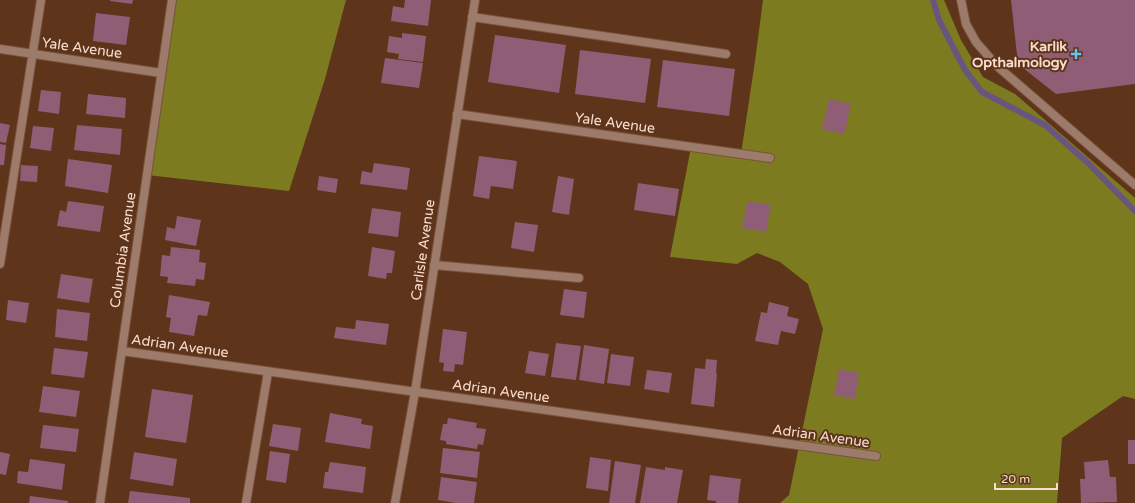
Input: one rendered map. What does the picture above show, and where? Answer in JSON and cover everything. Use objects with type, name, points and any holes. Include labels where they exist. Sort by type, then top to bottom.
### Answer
[{"type":"street","points":[[0,264],[41,0]]},
{"type":"street","name":"Columbia Avenue","points":[[100,503],[172,0]]},
{"type":"street","name":"Carlisle Avenue","points":[[395,503],[415,392],[475,0]]},
{"type":"street","points":[[961,0],[966,24],[976,42],[997,66],[1135,185]]},
{"type":"street","points":[[472,17],[726,54]]},
{"type":"street","name":"Yale Avenue","points":[[0,49],[161,72]]},
{"type":"street","name":"Yale Avenue","points":[[457,114],[770,158]]},
{"type":"street","points":[[434,265],[578,278]]},
{"type":"street","name":"Adrian Avenue","points":[[122,351],[876,456]]},
{"type":"street","points":[[246,503],[268,372]]},
{"type":"shaded area","points":[[172,0],[346,0],[325,79],[289,191],[147,175]]},
{"type":"shaded area","points":[[763,0],[944,0],[961,40],[983,77],[1015,94],[1135,198],[1135,399],[1123,396],[1062,438],[1057,503],[780,503],[789,495],[823,329],[808,284],[780,262],[757,253],[737,264],[670,257],[691,147],[741,154]]},
{"type":"building","points":[[110,0],[133,0],[132,4]]},
{"type":"building","points":[[405,0],[431,0],[428,26],[391,21],[393,6],[404,8]]},
{"type":"building","points":[[1011,0],[1135,0],[1135,84],[1056,94],[1018,64]]},
{"type":"building","points":[[96,13],[130,17],[126,45],[93,41]]},
{"type":"building","points":[[402,33],[426,36],[423,62],[398,59],[399,54],[387,52],[389,36],[402,38]]},
{"type":"building","points":[[495,35],[566,45],[559,93],[488,82]]},
{"type":"building","points":[[580,50],[651,59],[645,103],[575,94]]},
{"type":"building","points":[[385,58],[423,63],[419,88],[381,83]]},
{"type":"building","points":[[663,60],[735,69],[729,116],[657,107]]},
{"type":"building","points":[[41,90],[61,92],[59,114],[38,111]]},
{"type":"building","points":[[88,94],[126,98],[125,118],[86,114]]},
{"type":"building","points":[[829,99],[851,104],[844,134],[822,129]]},
{"type":"building","points":[[0,123],[10,125],[6,143],[0,142]]},
{"type":"building","points":[[77,125],[122,129],[120,155],[74,150]]},
{"type":"building","points":[[33,126],[54,128],[51,151],[30,148]]},
{"type":"building","points":[[0,144],[6,145],[4,165],[0,165]]},
{"type":"building","points":[[479,156],[517,161],[513,189],[491,186],[489,199],[473,196]]},
{"type":"building","points":[[68,159],[112,165],[108,193],[65,186]]},
{"type":"building","points":[[374,163],[410,168],[407,190],[360,184],[362,171],[372,173]]},
{"type":"building","points":[[21,165],[38,166],[37,182],[20,181]]},
{"type":"building","points":[[319,176],[338,179],[336,193],[317,190]]},
{"type":"building","points":[[558,176],[574,179],[569,215],[552,212]]},
{"type":"building","points":[[638,183],[679,189],[675,216],[634,210]]},
{"type":"building","points":[[68,201],[104,206],[100,232],[57,226],[60,210],[66,212]]},
{"type":"building","points":[[747,201],[771,205],[766,232],[742,228]]},
{"type":"building","points":[[372,208],[401,212],[398,237],[368,233]]},
{"type":"building","points":[[177,216],[201,220],[196,246],[165,240],[167,227],[175,229]]},
{"type":"building","points":[[515,222],[538,225],[534,252],[511,248]]},
{"type":"building","points":[[171,247],[200,250],[199,262],[206,263],[204,280],[196,279],[195,286],[167,283],[168,277],[160,276],[162,255],[170,256]]},
{"type":"building","points":[[372,247],[395,251],[392,273],[387,273],[386,279],[368,276]]},
{"type":"building","points":[[61,274],[93,279],[89,303],[57,298]]},
{"type":"building","points":[[564,289],[587,292],[584,318],[560,315]]},
{"type":"building","points":[[169,295],[210,302],[207,316],[198,315],[194,336],[169,332],[171,318],[166,317]]},
{"type":"building","points":[[8,300],[29,303],[26,323],[6,320]]},
{"type":"building","points":[[769,302],[789,307],[787,316],[799,319],[795,334],[781,331],[778,345],[755,341],[761,312],[767,313]]},
{"type":"building","points":[[57,309],[90,313],[87,341],[55,337]]},
{"type":"building","points":[[356,320],[389,324],[386,345],[334,338],[336,327],[355,329]]},
{"type":"building","points":[[443,329],[467,332],[463,365],[455,364],[454,372],[443,371],[444,363],[439,362]]},
{"type":"building","points":[[556,343],[581,346],[576,380],[551,377]]},
{"type":"building","points":[[584,345],[609,349],[604,384],[579,380]]},
{"type":"building","points":[[54,348],[88,352],[84,378],[51,374]]},
{"type":"building","points":[[529,351],[549,354],[545,376],[525,373]]},
{"type":"building","points":[[611,354],[634,357],[630,386],[607,383]]},
{"type":"building","points":[[706,359],[717,360],[714,407],[691,404],[695,368],[705,369]]},
{"type":"building","points":[[839,369],[859,373],[855,399],[834,395]]},
{"type":"building","points":[[647,370],[672,373],[669,393],[644,389]]},
{"type":"building","points":[[43,386],[80,391],[76,417],[39,412]]},
{"type":"building","points":[[152,389],[193,395],[186,443],[145,437]]},
{"type":"building","points":[[330,413],[362,419],[361,424],[373,426],[370,449],[325,442]]},
{"type":"building","points":[[448,418],[477,423],[476,428],[486,429],[483,445],[478,444],[477,449],[446,444],[446,441],[440,440],[443,424],[447,424]]},
{"type":"building","points":[[273,424],[301,428],[298,451],[269,446]]},
{"type":"building","points":[[43,425],[79,429],[76,452],[40,448]]},
{"type":"building","points":[[1128,440],[1135,440],[1135,464],[1128,464]]},
{"type":"building","points":[[443,448],[480,452],[477,478],[440,473]]},
{"type":"building","points":[[270,451],[290,454],[286,483],[266,480]]},
{"type":"building","points":[[0,452],[10,454],[6,475],[0,474]]},
{"type":"building","points":[[134,452],[177,459],[173,486],[130,479]]},
{"type":"building","points":[[590,457],[611,460],[608,491],[586,488]]},
{"type":"building","points":[[30,459],[65,464],[62,490],[17,483],[18,471],[28,472]]},
{"type":"building","points":[[1108,460],[1110,477],[1116,477],[1117,502],[1081,503],[1080,479],[1085,479],[1084,462]]},
{"type":"building","points":[[615,461],[641,465],[635,503],[609,503]]},
{"type":"building","points":[[330,462],[366,467],[363,493],[323,488],[325,472],[328,472]]},
{"type":"building","points":[[646,467],[665,470],[665,467],[683,470],[677,503],[640,503]]},
{"type":"building","points":[[710,475],[741,479],[738,503],[716,503],[716,501],[707,500]]},
{"type":"building","points":[[441,477],[477,482],[474,503],[456,503],[438,500]]},
{"type":"building","points":[[130,491],[190,498],[190,503],[128,503]]},
{"type":"building","points":[[30,496],[68,501],[68,503],[29,503]]},
{"type":"waterway","points":[[933,0],[939,20],[965,70],[982,92],[1045,125],[1088,163],[1135,211]]},
{"type":"place","name":"Karlik Opthalmology","points":[[1076,54]]}]
